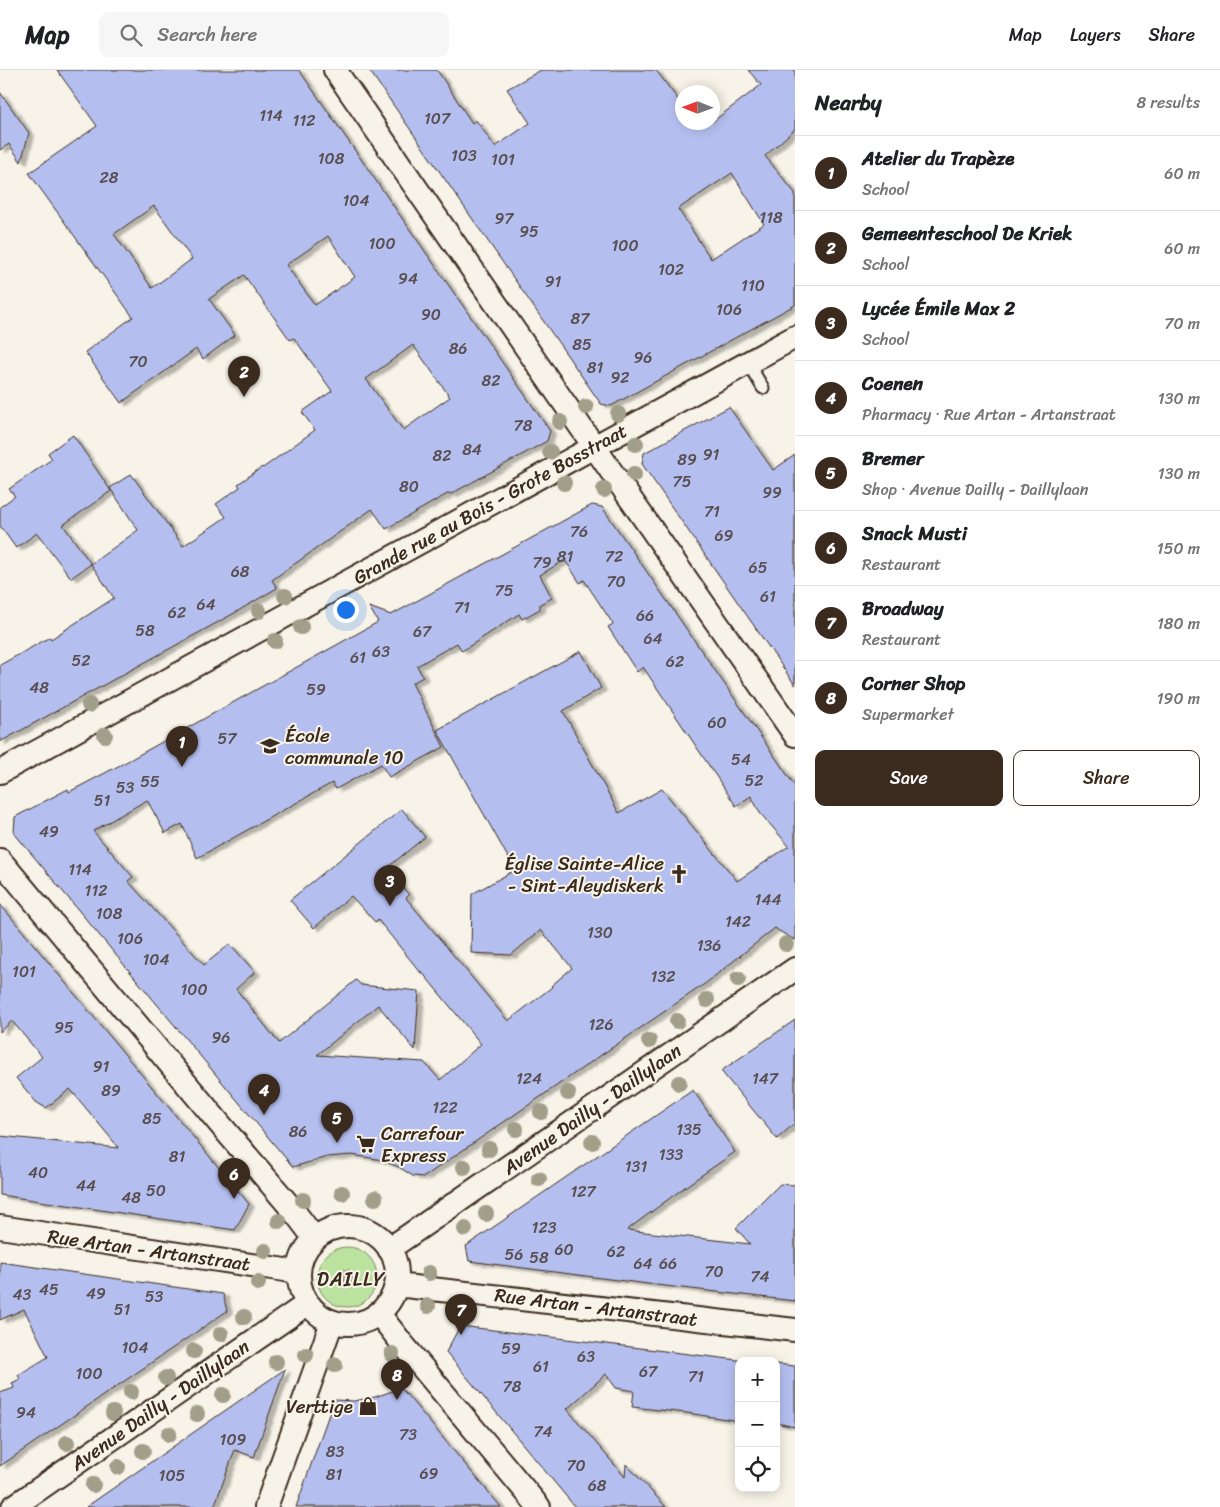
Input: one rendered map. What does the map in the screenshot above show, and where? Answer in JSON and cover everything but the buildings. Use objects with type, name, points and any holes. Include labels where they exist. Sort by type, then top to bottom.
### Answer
[{"type":"street","points":[[335,70],[795,734]]},
{"type":"street","name":"Grande rue au Bois - Grote Bosstraat","points":[[0,772],[795,337]]},
{"type":"street","points":[[0,860],[204,1106],[286,1201],[314,1239]]},
{"type":"street","name":"Avenue Dailly - Daillylaan","points":[[389,1249],[795,969]]},
{"type":"street","points":[[353,1226],[374,1233],[389,1249],[396,1266],[396,1285],[389,1301],[379,1314],[365,1321],[348,1324],[332,1322],[319,1315],[308,1304],[300,1288],[298,1272],[303,1254],[314,1239],[332,1228],[353,1226]]},
{"type":"street","name":"Rue Artan - Artanstraat","points":[[0,1227],[298,1272]]},
{"type":"street","name":"Rue Artan - Artanstraat","points":[[396,1285],[795,1330]]},
{"type":"street","name":"Avenue Dailly - Daillylaan","points":[[28,1503],[308,1304]]},
{"type":"street","points":[[379,1314],[539,1507]]},
{"type":"street","points":[[266,1507],[332,1322]]},
{"type":"lane","points":[[748,363],[763,388]]},
{"type":"green space","points":[[341,1247],[353,1247],[364,1252],[372,1260],[377,1271],[375,1289],[364,1302],[353,1307],[341,1307],[330,1302],[322,1294],[317,1283],[317,1271],[322,1260],[330,1252]]},
{"type":"place","name":"Gemeenteschool De Kriek","points":[[244,397]]},
{"type":"place","name":"École communale 10","points":[[270,746]]},
{"type":"place","name":"Atelier du Trapèze","points":[[182,767]]},
{"type":"place","name":"Église Sainte-Alice - Sint-Aleydiskerk","points":[[679,874]]},
{"type":"place","name":"Lycée Émile Max 2","points":[[390,906]]},
{"type":"place","name":"Coenen","points":[[264,1115]]},
{"type":"place","name":"Bremer","points":[[337,1143]]},
{"type":"place","name":"Carrefour Express","points":[[366,1144]]},
{"type":"place","name":"Snack Musti","points":[[234,1199]]},
{"type":"place","name":"Broadway","points":[[461,1335]]},
{"type":"place","name":"Corner Shop","points":[[397,1400]]},
{"type":"place","name":"Verttige","points":[[368,1406]]},
{"type":"district","name":"DAILLY","points":[[351,1279]]}]
